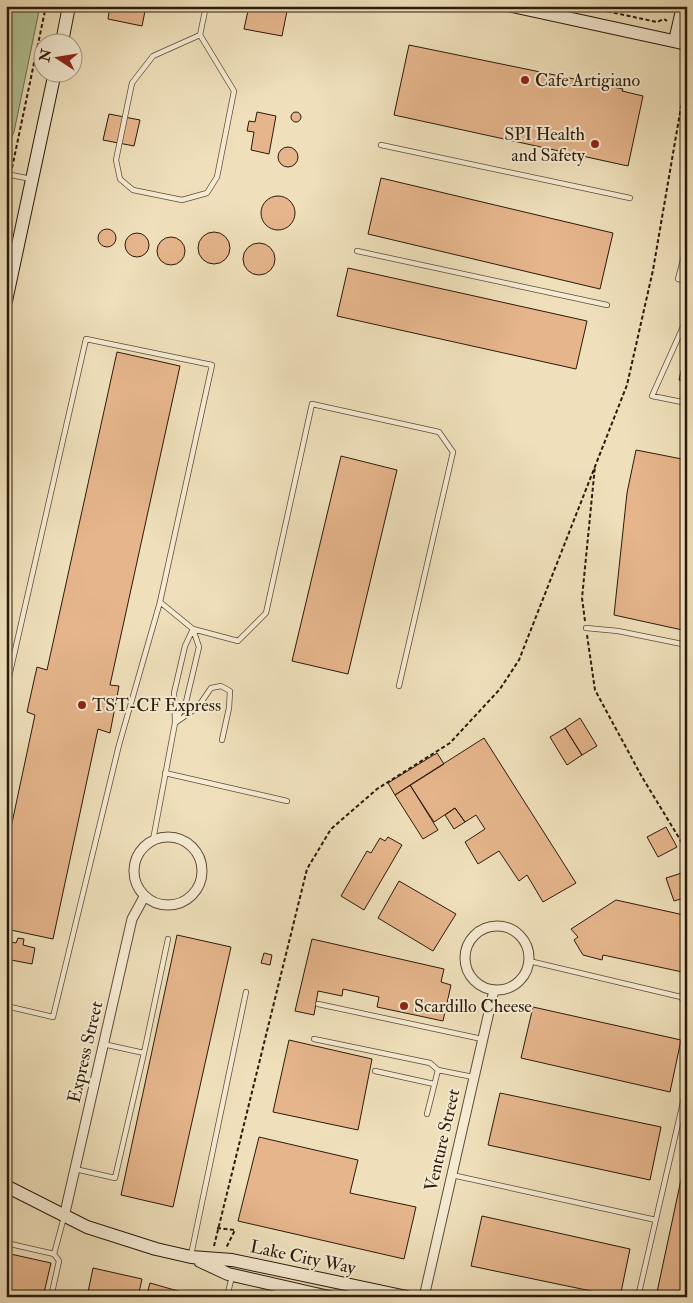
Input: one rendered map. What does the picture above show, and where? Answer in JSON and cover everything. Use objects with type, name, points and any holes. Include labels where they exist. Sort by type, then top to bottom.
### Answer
[{"type":"street","points":[[64,32],[70,6]]},
{"type":"street","points":[[512,6],[681,43],[683,6]]},
{"type":"street","points":[[6,301],[53,82]]},
{"type":"street","points":[[175,837],[186,842],[194,849],[200,859],[202,870],[200,882],[187,900],[165,906],[154,903],[144,897],[134,877],[134,866],[137,855],[144,846],[153,840],[175,837]]},
{"type":"street","name":"Express Street","points":[[64,1217],[132,919],[144,897]]},
{"type":"street","points":[[496,926],[507,928],[524,941],[529,961],[521,979],[513,986],[494,990],[484,987],[475,981],[467,967],[466,952],[476,934],[486,928],[496,926]]},
{"type":"street","name":"Venture Street","points":[[424,1297],[494,990]]},
{"type":"street","name":"Lake City Way","points":[[6,1186],[87,1227],[156,1249],[191,1257],[232,1260],[407,1297]]},
{"type":"street","name":"Lake City Way","points":[[191,1257],[232,1275],[326,1296]]},
{"type":"lane","points":[[200,35],[153,56],[132,83],[116,160],[120,179],[133,190],[182,200],[207,192],[217,177],[234,91],[200,35],[206,6]]},
{"type":"lane","points":[[381,145],[630,198]]},
{"type":"lane","points":[[8,176],[32,179]]},
{"type":"lane","points":[[687,245],[678,279],[687,281]]},
{"type":"lane","points":[[357,251],[607,305]]},
{"type":"lane","points":[[687,318],[652,396],[687,403]]},
{"type":"lane","points":[[6,690],[86,339],[212,365],[160,602],[119,745],[53,1017],[6,1006]]},
{"type":"lane","points":[[160,602],[193,629],[238,641],[266,613],[312,404],[439,432],[453,452],[399,686]]},
{"type":"lane","points":[[586,628],[618,631],[687,646]]},
{"type":"lane","points":[[175,723],[186,702],[199,647],[193,629]]},
{"type":"lane","points":[[153,840],[175,723],[174,693],[185,646],[193,629]]},
{"type":"lane","points":[[175,723],[198,707],[211,688],[221,686],[230,691],[229,708],[222,740]]},
{"type":"lane","points":[[165,773],[287,801]]},
{"type":"lane","points":[[75,1168],[116,1178],[168,939]]},
{"type":"lane","points":[[529,961],[681,997],[687,1007]]},
{"type":"lane","points":[[191,1257],[246,992]]},
{"type":"lane","points":[[318,1004],[482,1038]]},
{"type":"lane","points":[[314,1038],[430,1063],[438,1070],[473,1077]]},
{"type":"lane","points":[[103,1044],[144,1052]]},
{"type":"lane","points":[[428,1114],[438,1070]]},
{"type":"lane","points":[[375,1071],[434,1084]]},
{"type":"lane","points":[[638,1297],[687,1085]]},
{"type":"lane","points":[[451,1175],[656,1220]]},
{"type":"lane","points":[[54,1254],[64,1217]]},
{"type":"lane","points":[[6,1243],[54,1254],[59,1261],[51,1297]]},
{"type":"lane","points":[[227,1297],[232,1275]]},
{"type":"path","points":[[6,196],[8,176],[46,6]]},
{"type":"path","points":[[582,6],[656,22],[664,19],[666,21]]},
{"type":"path","points":[[211,1259],[217,1228],[308,869],[331,829],[377,789],[450,743],[500,689],[519,660],[627,385],[653,270],[687,72]]},
{"type":"path","points":[[596,463],[582,598],[595,690],[642,777],[687,851]]},
{"type":"path","points":[[217,1228],[235,1230],[226,1248]]},
{"type":"green space","points":[[6,6],[40,6],[35,32],[32,32],[32,45],[14,132],[7,149]]},
{"type":"building","points":[[110,6],[146,6],[142,26],[108,19]]},
{"type":"building","points":[[249,6],[288,6],[282,36],[244,29]]},
{"type":"building","points":[[409,45],[623,89],[622,91],[643,96],[628,166],[394,115]]},
{"type":"building","points":[[257,112],[276,116],[269,154],[251,150],[254,132],[247,131],[249,121],[255,122]]},
{"type":"building","points":[[294,112],[298,112],[301,117],[300,121],[294,122],[291,119],[291,115]]},
{"type":"building","points":[[109,114],[140,120],[134,146],[103,140]]},
{"type":"building","points":[[288,147],[295,150],[298,157],[295,164],[288,167],[281,164],[278,157],[281,150]]},
{"type":"building","points":[[381,178],[613,233],[600,289],[368,234]]},
{"type":"building","points":[[278,196],[285,197],[290,201],[294,206],[294,220],[290,225],[285,229],[278,230],[271,229],[266,225],[262,220],[261,213],[262,206],[266,201],[271,197]]},
{"type":"building","points":[[103,229],[111,229],[116,234],[114,245],[103,247],[98,242],[98,234]]},
{"type":"building","points":[[214,232],[220,233],[225,237],[229,242],[229,254],[225,259],[220,263],[214,264],[208,263],[203,259],[199,254],[198,248],[199,242],[203,237],[208,233]]},
{"type":"building","points":[[132,233],[142,233],[149,240],[149,250],[142,257],[132,257],[125,250],[125,240]]},
{"type":"building","points":[[171,237],[181,241],[185,251],[181,261],[171,265],[161,261],[157,251],[161,241]]},
{"type":"building","points":[[259,243],[265,244],[270,248],[274,253],[274,265],[270,270],[265,274],[259,275],[253,274],[248,270],[244,265],[243,259],[244,253],[248,248],[253,244]]},
{"type":"building","points":[[348,268],[587,321],[576,369],[337,316]]},
{"type":"building","points":[[687,345],[687,382],[679,380]]},
{"type":"building","points":[[117,352],[180,366],[110,685],[119,686],[110,733],[98,729],[53,939],[6,929],[6,851],[35,715],[27,712],[37,667],[47,670]]},
{"type":"building","points":[[636,450],[687,460],[687,631],[614,615],[627,493]]},
{"type":"building","points":[[341,456],[397,470],[348,674],[292,661]]},
{"type":"building","points":[[580,718],[597,746],[582,755],[565,728]]},
{"type":"building","points":[[565,728],[582,755],[567,765],[550,737]]},
{"type":"building","points":[[484,738],[576,883],[543,902],[527,875],[519,881],[499,851],[478,864],[465,842],[485,829],[476,815],[465,822],[455,808],[434,822],[410,785]]},
{"type":"building","points":[[437,753],[444,764],[395,795],[388,783]]},
{"type":"building","points":[[410,785],[438,830],[423,839],[395,795]]},
{"type":"building","points":[[455,808],[465,822],[454,829],[445,815]]},
{"type":"building","points":[[666,827],[677,847],[658,857],[647,837]]},
{"type":"building","points":[[388,837],[402,845],[364,910],[341,896],[367,851],[371,853],[380,838],[385,841]]},
{"type":"building","points":[[685,872],[687,897],[674,901],[666,878]]},
{"type":"building","points":[[399,881],[456,914],[433,951],[378,918]]},
{"type":"building","points":[[616,900],[684,915],[687,973],[603,955],[602,960],[583,955],[574,940],[578,937],[571,929]]},
{"type":"building","points":[[177,935],[231,947],[173,1207],[121,1195]]},
{"type":"building","points":[[18,938],[24,939],[23,945],[35,948],[32,964],[6,959],[6,941],[16,943]]},
{"type":"building","points":[[312,939],[444,969],[441,982],[451,985],[443,1021],[377,1007],[379,997],[343,989],[342,996],[318,991],[314,1015],[295,1011]]},
{"type":"building","points":[[264,953],[272,955],[270,965],[261,963]]},
{"type":"building","points":[[533,1007],[681,1040],[670,1092],[521,1058]]},
{"type":"building","points":[[289,1040],[372,1059],[358,1130],[273,1112]]},
{"type":"building","points":[[500,1093],[661,1127],[650,1180],[488,1145]]},
{"type":"building","points":[[259,1137],[358,1160],[350,1193],[416,1207],[404,1259],[238,1221]]},
{"type":"building","points":[[685,1161],[687,1297],[656,1297]]},
{"type":"building","points":[[482,1216],[630,1249],[620,1297],[471,1266]]},
{"type":"building","points":[[6,1253],[51,1263],[43,1297],[6,1297]]},
{"type":"building","points":[[93,1268],[142,1279],[138,1297],[87,1297]]},
{"type":"building","points":[[150,1283],[192,1295],[191,1297],[159,1297],[147,1294]]},
{"type":"place","name":"Cafe Artigiano","points":[[525,80]]},
{"type":"place","name":"SPI Health and Safety","points":[[595,144]]},
{"type":"place","name":"TST-CF Express","points":[[82,705]]},
{"type":"place","name":"Scardillo Cheese","points":[[404,1006]]}]
